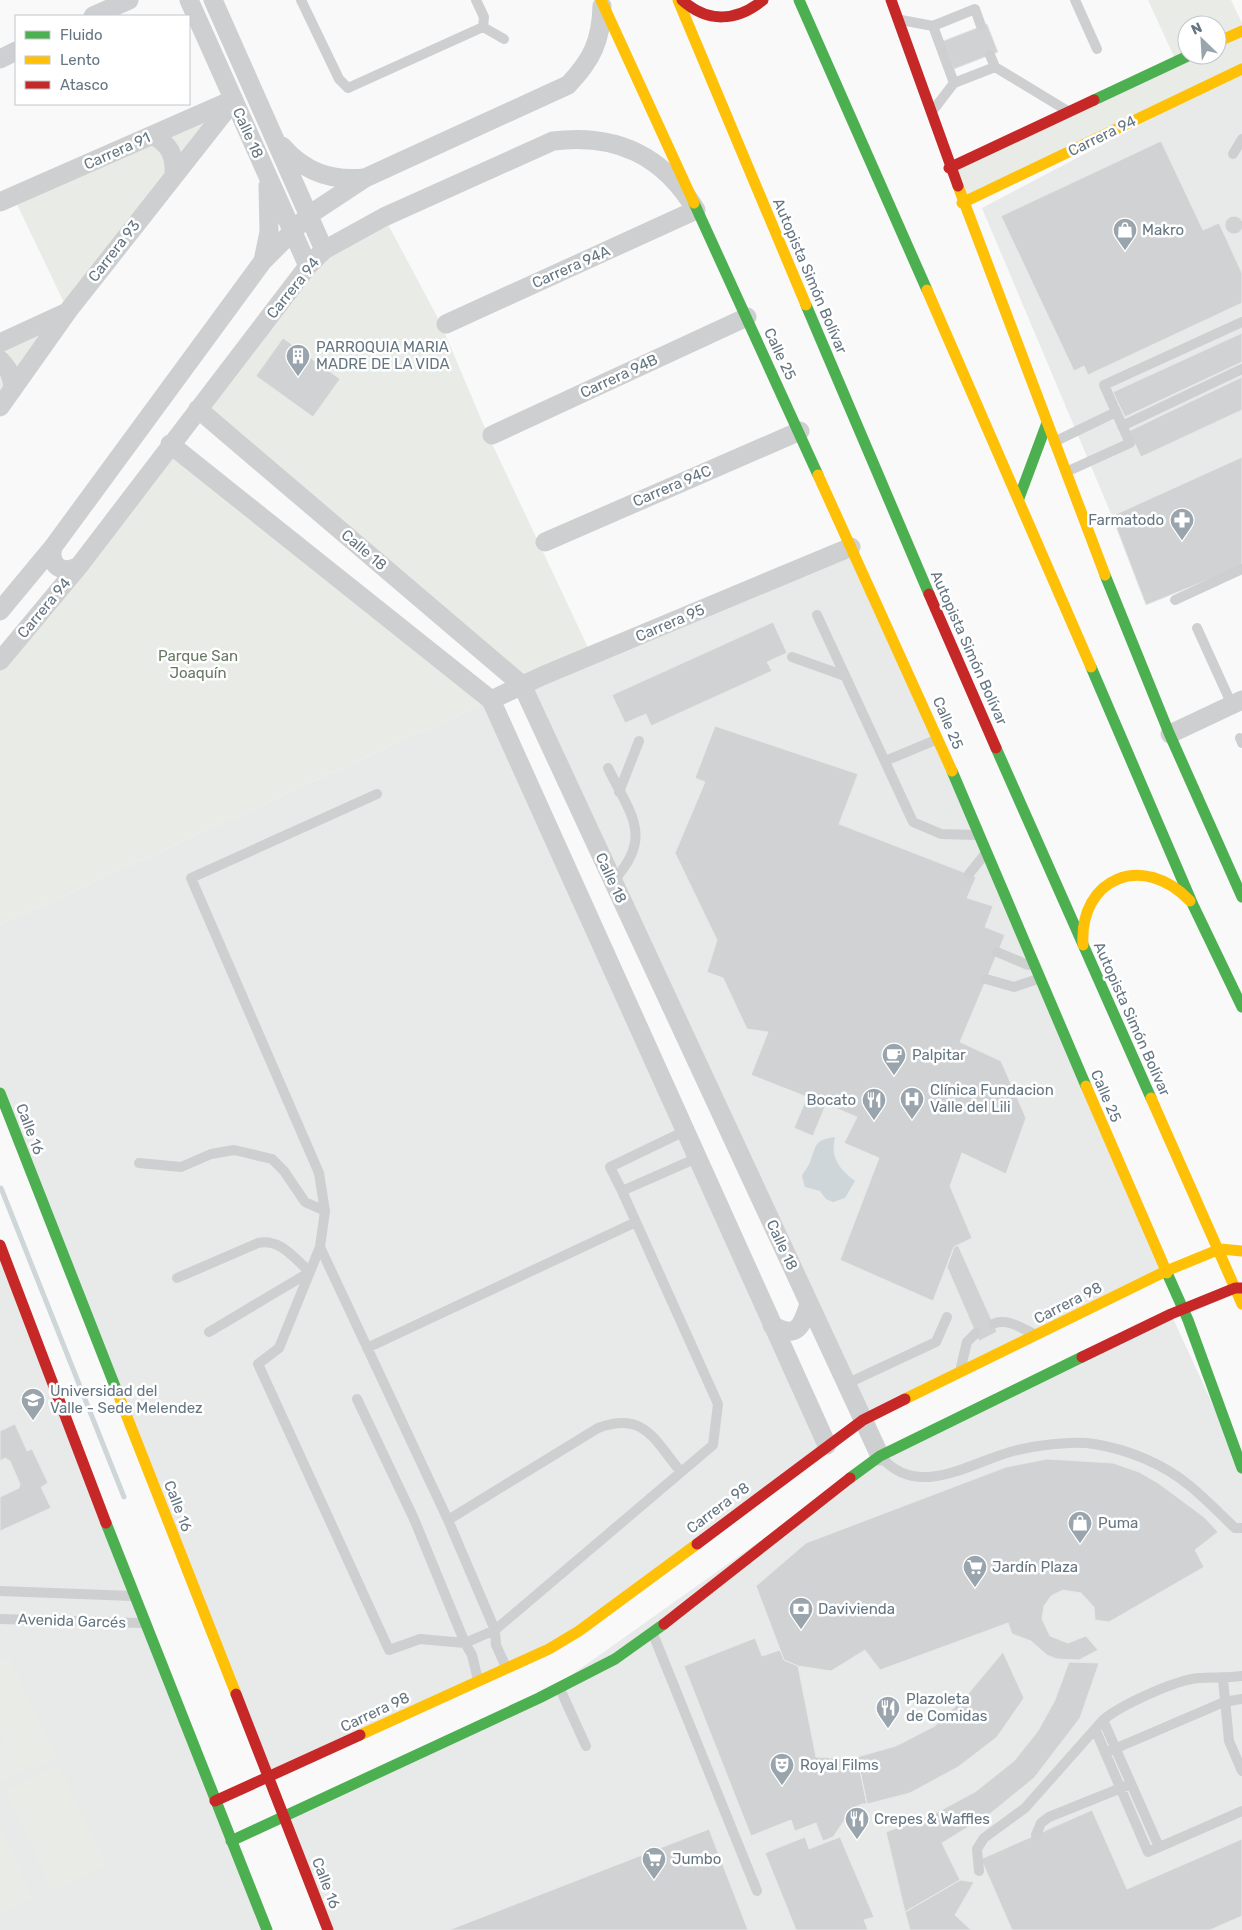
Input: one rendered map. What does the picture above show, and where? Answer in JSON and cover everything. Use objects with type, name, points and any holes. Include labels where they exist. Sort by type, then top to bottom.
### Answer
[{"type":"main road","points":[[680,0],[704,15],[725,18],[745,14],[764,0]]},
{"type":"main road","name":"Autopista Simón Bolívar","points":[[680,0],[893,512],[1085,954],[1239,1288],[1242,1304]]},
{"type":"main road","points":[[799,0],[1020,498],[1193,904],[1242,1006]]},
{"type":"main road","points":[[891,0],[949,168],[1054,442],[1170,734],[1242,897]]},
{"type":"main road","name":"Calle 25","points":[[602,1],[696,210],[800,431],[938,738],[1039,979],[1182,1309],[1242,1468]]},
{"type":"main road","points":[[1227,37],[1242,30]]},
{"type":"main road","points":[[949,168],[1177,61]]},
{"type":"main road","name":"Carrera 94","points":[[962,203],[1242,69]]},
{"type":"main road","points":[[1020,498],[1047,423]]},
{"type":"main road","points":[[1085,954],[1081,932],[1086,910],[1098,892],[1117,880],[1138,875],[1166,880],[1180,890],[1193,904]]},
{"type":"main road","name":"Calle 16","points":[[0,1092],[328,1930]]},
{"type":"main road","points":[[0,1245],[144,1623],[267,1930]]},
{"type":"main road","name":"Carrera 98","points":[[215,1801],[549,1649],[579,1632],[863,1420],[1166,1271],[1220,1250],[1242,1251]]},
{"type":"main road","points":[[231,1840],[415,1756],[559,1688],[615,1659],[653,1633],[765,1543],[880,1456],[1182,1309],[1239,1288]]},
{"type":"main road","points":[[395,1731],[432,1712],[436,1701]]},
{"type":"main road","points":[[394,1752],[401,1758],[415,1756]]},
{"type":"street","points":[[95,15],[129,0]]},
{"type":"street","name":"Calle 18","points":[[189,0],[308,266]]},
{"type":"street","name":"Calle 18","points":[[213,0],[324,250]]},
{"type":"street","name":"Carrera 94","points":[[0,612],[53,547],[263,261],[309,215],[365,178],[568,85],[582,71],[597,43],[601,29],[602,1]]},
{"type":"street","points":[[0,59],[15,52]]},
{"type":"street","name":"Carrera 91","points":[[0,202],[234,100]]},
{"type":"street","name":"Carrera 93","points":[[0,407],[68,311],[234,100]]},
{"type":"street","points":[[153,134],[164,141],[171,151],[175,162],[174,175]]},
{"type":"street","points":[[274,137],[289,154],[307,168],[328,177],[346,180],[365,178]]},
{"type":"street","name":"Carrera 94","points":[[0,660],[79,566],[170,444],[308,266],[324,250],[384,217],[553,141],[572,138],[615,143],[646,157],[674,179],[696,210]]},
{"type":"street","points":[[263,261],[269,232],[270,202],[266,173]]},
{"type":"street","name":"Carrera 94A","points":[[446,324],[696,210]]},
{"type":"street","points":[[0,343],[68,311]]},
{"type":"street","name":"Carrera 94B","points":[[492,435],[747,317]]},
{"type":"street","points":[[0,360],[7,366],[12,377],[13,389]]},
{"type":"street","name":"Calle 18","points":[[198,409],[522,685],[880,1456]]},
{"type":"street","name":"Carrera 94C","points":[[545,542],[800,431]]},
{"type":"street","points":[[170,444],[491,700],[827,1446]]},
{"type":"street","points":[[53,547],[51,556],[54,564],[62,570],[71,570],[79,566]]},
{"type":"street","name":"Carrera 95","points":[[491,700],[522,685],[851,547]]},
{"type":"street","points":[[1170,734],[1237,703]]},
{"type":"street","points":[[772,1325],[784,1332],[800,1328],[804,1322],[809,1304]]},
{"type":"lane","points":[[301,0],[339,79],[348,88],[483,27]]},
{"type":"lane","points":[[476,0],[484,17],[483,27]]},
{"type":"lane","points":[[1075,0],[1097,49]]},
{"type":"lane","points":[[898,20],[933,26],[975,9],[980,26]]},
{"type":"lane","points":[[933,26],[954,83]]},
{"type":"lane","points":[[483,27],[504,39]]},
{"type":"lane","points":[[990,55],[995,67],[1069,112]]},
{"type":"lane","points":[[930,113],[954,83],[995,67]]},
{"type":"lane","points":[[1233,154],[1242,140]]},
{"type":"lane","points":[[1066,472],[1130,443],[1104,385],[1242,322]]},
{"type":"lane","points":[[1122,426],[1242,369]]},
{"type":"lane","points":[[1054,442],[1116,412]]},
{"type":"lane","points":[[1175,600],[1242,569]]},
{"type":"lane","points":[[817,614],[913,822],[941,834],[978,835]]},
{"type":"lane","points":[[1197,628],[1237,703]]},
{"type":"lane","points":[[792,657],[846,676]]},
{"type":"lane","points":[[884,761],[938,738]]},
{"type":"lane","points":[[620,792],[639,741]]},
{"type":"lane","points":[[608,768],[634,824],[637,842],[627,866],[613,881]]},
{"type":"lane","points":[[377,794],[191,878],[319,1173],[325,1211],[320,1247],[279,1348],[258,1364],[389,1650],[420,1639],[465,1643],[495,1630],[713,1445],[718,1404],[610,1167],[685,1131]]},
{"type":"lane","points":[[969,874],[986,853]]},
{"type":"lane","points":[[997,952],[1035,967]]},
{"type":"lane","points":[[986,980],[1014,987],[1039,979]]},
{"type":"lane","points":[[139,1162],[181,1167],[211,1154],[234,1150],[272,1159],[284,1171],[304,1202],[325,1211]]},
{"type":"lane","points":[[622,1191],[697,1158]]},
{"type":"lane","points":[[367,1348],[636,1222]]},
{"type":"lane","points":[[177,1278],[268,1240],[281,1247],[310,1272]]},
{"type":"lane","points":[[320,1247],[448,1520],[495,1630],[496,1645],[506,1668]]},
{"type":"lane","points":[[209,1332],[310,1272]]},
{"type":"lane","points":[[846,1384],[936,1342],[947,1317]]},
{"type":"lane","points":[[993,1324],[1002,1321],[1008,1322],[1037,1335]]},
{"type":"lane","points":[[959,1373],[967,1342],[976,1333]]},
{"type":"lane","points":[[357,1399],[414,1519],[472,1656],[479,1681]]},
{"type":"lane","points":[[448,1520],[598,1428],[614,1422],[630,1422],[645,1429],[681,1472]]},
{"type":"lane","points":[[880,1456],[902,1474],[926,1477],[965,1470],[1012,1451],[1052,1445],[1092,1443],[1116,1449],[1152,1462],[1190,1486],[1235,1528],[1242,1528]]},
{"type":"lane","name":"Avenida Garcés","points":[[0,1591],[134,1596]]},
{"type":"lane","name":"Avenida Garcés","points":[[0,1619],[144,1623]]},
{"type":"lane","points":[[653,1633],[757,1890]]},
{"type":"lane","points":[[979,1871],[977,1849],[984,1838],[1025,1808],[1103,1720],[1124,1706],[1182,1682],[1198,1678],[1223,1679],[1242,1676]]},
{"type":"lane","points":[[1223,1679],[1229,1741],[1242,1771]]},
{"type":"lane","points":[[559,1688],[586,1746]]},
{"type":"lane","points":[[1105,1753],[1224,1702],[1242,1699]]},
{"type":"lane","points":[[1103,1720],[1159,1847]]},
{"type":"lane","points":[[1095,1729],[1148,1852],[1242,1811]]},
{"type":"lane","points":[[1036,1835],[1041,1823],[1049,1817],[1131,1783]]},
{"type":"lane","points":[[1136,1823],[1146,1818]]},
{"type":"shaded area","points":[[1242,71],[1242,457],[1112,516],[982,208]]},
{"type":"shaded area","name":"Clínica Fundacion Valle del Lili","points":[[851,547],[1166,1271],[863,1420],[522,685]]},
{"type":"shaded area","points":[[491,700],[827,1445],[579,1631],[269,1777],[0,1093],[0,925]]},
{"type":"shaded area","points":[[835,1137],[834,1151],[837,1162],[844,1172],[855,1181],[845,1198],[833,1202],[826,1199],[820,1191],[805,1187],[802,1176],[817,1144],[820,1141]]},
{"type":"shaded area","name":"Universidad del Valle - Sede Melendez","points":[[0,1245],[267,1930],[0,1930]]},
{"type":"shaded area","name":"Jardín Plaza","points":[[1171,1314],[1242,1468],[1242,1930],[328,1930],[284,1817],[539,1698],[880,1456]]},
{"type":"green space","points":[[1148,0],[1231,0],[1242,23],[1242,69],[962,203],[949,168],[1176,61]]},
{"type":"green space","points":[[234,100],[0,407],[0,343],[68,311],[13,196]]},
{"type":"green space","points":[[384,217],[440,322],[487,433],[592,656],[522,685],[199,409],[308,266]],"holes":[[[284,338],[340,379],[313,417],[256,376]]]},
{"type":"green space","name":"Parque San Joaquín","points":[[170,444],[491,700],[0,925],[0,661]]},
{"type":"green space","points":[[10,1658],[57,1757],[1,1783],[0,1663]]},
{"type":"green space","points":[[59,1764],[106,1866],[52,1891],[5,1789]]},
{"type":"green space","points":[[0,1826],[33,1899],[0,1914]]},
{"type":"building","points":[[987,24],[998,52],[954,69],[943,41]]},
{"type":"building","name":"Makro","points":[[1161,141],[1203,230],[1219,223],[1242,273],[1242,303],[1088,375],[1084,366],[1074,371],[1001,216]]},
{"type":"building","points":[[1234,216],[1240,219],[1243,225],[1240,231],[1234,234],[1228,231],[1225,225],[1228,219]]},
{"type":"building","points":[[1242,333],[1242,362],[1125,417],[1113,392]]},
{"type":"building","name":"PARROQUIA MARIA MADRE DE LA VIDA","points":[[283,338],[340,379],[313,417],[256,376]]},
{"type":"building","points":[[1242,377],[1242,410],[1141,457],[1129,431]]},
{"type":"building","name":"Farmatodo","points":[[1242,457],[1242,566],[1146,605],[1112,516]]},
{"type":"building","points":[[773,622],[787,653],[767,662],[772,671],[651,726],[646,714],[625,723],[612,695]]},
{"type":"building","points":[[715,726],[858,774],[839,824],[976,877],[967,898],[993,906],[985,927],[1005,935],[960,1042],[1001,1061],[1026,1118],[1006,1174],[962,1153],[950,1186],[972,1238],[954,1247],[933,1301],[840,1260],[879,1158],[844,1143],[857,1117],[826,1104],[813,1136],[794,1128],[807,1097],[751,1075],[768,1032],[747,1029],[723,978],[707,972],[717,940],[675,853],[705,782],[695,778]]},
{"type":"building","points":[[958,1245],[997,1332],[979,1341],[947,1267],[954,1247]]},
{"type":"building","points":[[15,1424],[27,1451],[32,1449],[48,1483],[41,1487],[51,1508],[0,1531],[0,1497],[19,1488],[20,1484],[10,1461],[5,1458],[0,1461],[0,1431]]},
{"type":"building","points":[[1047,1459],[1113,1463],[1139,1472],[1158,1483],[1204,1517],[1218,1532],[1195,1550],[1204,1567],[1109,1622],[1095,1620],[1094,1607],[1081,1593],[1063,1590],[1051,1596],[1044,1606],[1042,1619],[1050,1636],[1068,1643],[1086,1636],[1098,1650],[1079,1660],[1057,1659],[1047,1655],[1031,1641],[1012,1634],[1008,1623],[880,1670],[865,1650],[831,1671],[798,1666],[784,1660],[756,1586],[806,1543],[1006,1467]]},
{"type":"building","points":[[755,1638],[762,1656],[780,1650],[784,1660],[798,1666],[816,1757],[846,1759],[857,1757],[867,1804],[853,1808],[833,1837],[823,1841],[816,1823],[795,1831],[791,1820],[751,1836],[684,1666]]},
{"type":"building","points":[[1003,1652],[1024,1698],[997,1737],[958,1767],[910,1793],[867,1804],[857,1757],[896,1746],[935,1726],[968,1694]]},
{"type":"building","points":[[1069,1662],[1099,1663],[1080,1718],[1034,1778],[991,1813],[942,1843],[960,1880],[905,1912],[886,1832],[934,1814],[975,1792],[1014,1761],[1038,1731],[1055,1700]]},
{"type":"building","points":[[1092,1810],[1127,1889],[1242,1839],[1242,1916],[1210,1930],[1012,1930],[981,1859]]},
{"type":"building","name":"Jumbo","points":[[709,1829],[748,1930],[449,1930]]},
{"type":"building","points":[[805,1837],[809,1849],[840,1837],[874,1917],[864,1920],[868,1930],[796,1930],[765,1853]]},
{"type":"building","points":[[960,1880],[974,1882],[955,1915],[971,1930],[910,1930],[905,1912]]},
{"type":"waterway","points":[[1,1188],[124,1497]]},
{"type":"traffic: fast","points":[[799,0],[927,290]]},
{"type":"traffic: fast","points":[[1094,100],[1177,61]]},
{"type":"traffic: fast","points":[[694,203],[818,475]]},
{"type":"traffic: fast","points":[[806,305],[929,594]]},
{"type":"traffic: fast","points":[[1019,498],[1047,423]]},
{"type":"traffic: fast","points":[[1105,575],[1169,733],[1242,897]]},
{"type":"traffic: fast","points":[[1091,667],[1193,905],[1242,1007]]},
{"type":"traffic: fast","points":[[996,748],[1151,1098]]},
{"type":"traffic: fast","points":[[952,771],[1086,1086]]},
{"type":"traffic: fast","points":[[0,1093],[118,1394]]},
{"type":"traffic: fast","points":[[1167,1273],[1188,1320],[1242,1468]]},
{"type":"traffic: fast","points":[[850,1478],[880,1456],[1082,1357]]},
{"type":"traffic: fast","points":[[106,1523],[267,1930]]},
{"type":"traffic: fast","points":[[231,1841],[539,1698],[615,1659],[664,1624]]},
{"type":"traffic: slow","points":[[601,0],[694,203]]},
{"type":"traffic: slow","points":[[678,0],[806,305]]},
{"type":"traffic: slow","points":[[1227,38],[1242,31]]},
{"type":"traffic: slow","points":[[962,203],[1242,69]]},
{"type":"traffic: slow","points":[[958,186],[1105,575]]},
{"type":"traffic: slow","points":[[927,290],[1091,667]]},
{"type":"traffic: slow","points":[[818,475],[952,771]]},
{"type":"traffic: slow","points":[[1083,945],[1085,922],[1092,903],[1103,888],[1118,879],[1135,875],[1153,878],[1172,886],[1190,901]]},
{"type":"traffic: slow","points":[[1086,1086],[1167,1273]]},
{"type":"traffic: slow","points":[[1151,1098],[1242,1304]]},
{"type":"traffic: slow","points":[[905,1399],[1166,1271],[1220,1249],[1242,1251]]},
{"type":"traffic: slow","points":[[118,1394],[236,1694]]},
{"type":"traffic: slow","points":[[360,1735],[549,1649],[579,1631],[697,1544]]},
{"type":"traffic: jam","points":[[682,0],[702,13],[722,17],[743,13],[763,0]]},
{"type":"traffic: jam","points":[[891,0],[958,186]]},
{"type":"traffic: jam","points":[[949,168],[1094,100]]},
{"type":"traffic: jam","points":[[929,594],[996,748]]},
{"type":"traffic: jam","points":[[0,1245],[106,1523]]},
{"type":"traffic: jam","points":[[1082,1357],[1171,1314],[1235,1288],[1242,1288]]},
{"type":"traffic: jam","points":[[697,1544],[863,1420],[905,1399]]},
{"type":"traffic: jam","points":[[664,1624],[850,1478]]},
{"type":"traffic: jam","points":[[236,1694],[328,1930]]},
{"type":"traffic: jam","points":[[215,1801],[360,1735]]},
{"type":"place","name":"Makro","points":[[1125,251]]},
{"type":"place","name":"PARROQUIA MARIA MADRE DE LA VIDA","points":[[298,377]]},
{"type":"place","name":"Farmatodo","points":[[1182,541]]},
{"type":"place","name":"Palpitar","points":[[894,1076]]},
{"type":"place","name":"Clínica Fundacion Valle del Lili","points":[[912,1120]]},
{"type":"place","name":"Bocato","points":[[874,1121]]},
{"type":"place","name":"Universidad del Valle - Sede Melendez","points":[[33,1421]]},
{"type":"place","name":"Puma","points":[[1080,1544]]},
{"type":"place","name":"Jardín Plaza","points":[[975,1588]]},
{"type":"place","name":"Davivienda","points":[[801,1630]]},
{"type":"place","name":"Plazoleta de Comidas","points":[[888,1729]]},
{"type":"place","name":"Royal Films","points":[[782,1786]]},
{"type":"place","name":"Crepes & Waffles","points":[[857,1840]]},
{"type":"place","name":"Jumbo","points":[[654,1880]]}]
